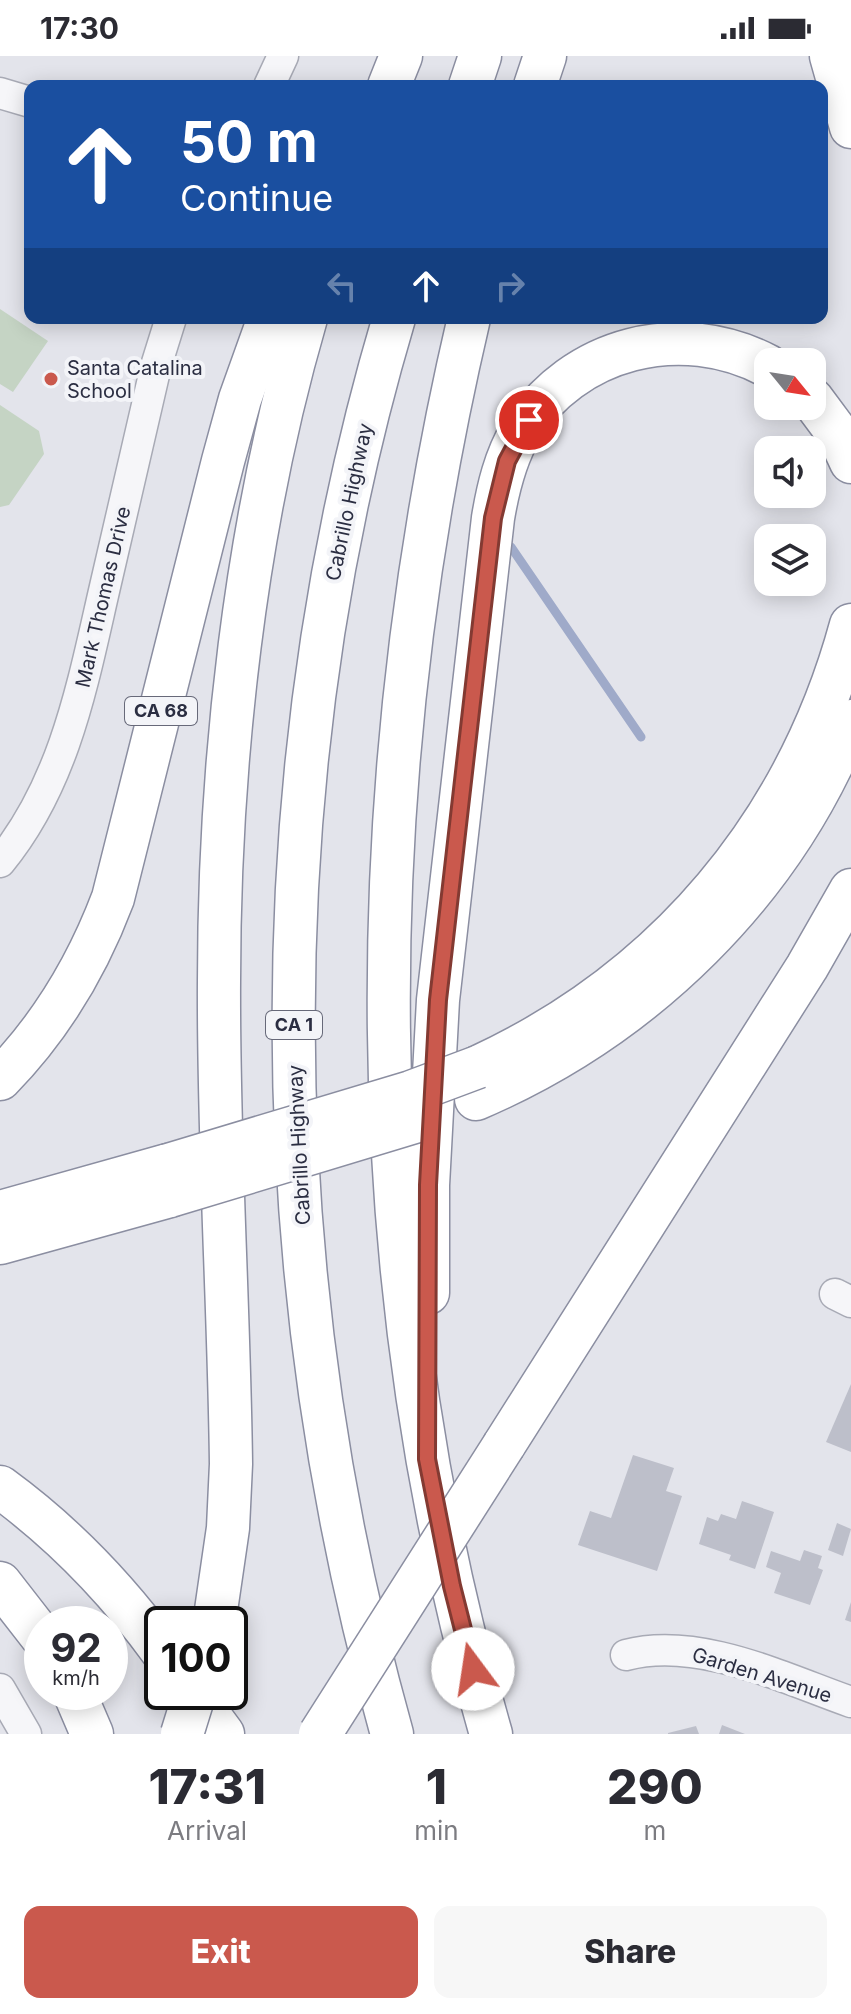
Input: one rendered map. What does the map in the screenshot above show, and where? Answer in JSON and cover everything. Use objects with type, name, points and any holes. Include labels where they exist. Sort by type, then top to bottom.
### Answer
[{"type":"highway","points":[[391,80],[401,56]]},
{"type":"highway","points":[[472,80],[480,56]]},
{"type":"highway","points":[[537,80],[545,56]]},
{"type":"highway","points":[[831,56],[851,127]]},
{"type":"highway","name":"CA 68","points":[[0,1079],[39,1037],[63,1002],[89,956],[113,898],[223,461],[267,324]]},
{"type":"highway","points":[[217,1606],[228,1528],[231,1464],[219,1044],[223,848],[238,668],[254,558],[282,411],[304,324]]},
{"type":"highway","name":"Cabrillo Highway","points":[[392,324],[352,480],[332,574],[317,671],[300,818],[294,1010],[297,1142],[314,1342],[349,1558],[392,1734]]},
{"type":"highway","points":[[468,324],[443,442],[412,632],[399,761],[389,951],[389,1077],[395,1204],[408,1332],[427,1459],[452,1586],[491,1734]]},
{"type":"highway","points":[[427,1459],[428,1185],[433,1061],[472,691],[493,518],[502,477],[520,432],[540,405],[566,381],[597,362],[647,345],[683,343],[721,348],[754,361]]},
{"type":"highway","points":[[826,418],[838,434],[851,462]]},
{"type":"highway","points":[[0,1212],[352,1142],[477,1083],[607,992],[680,927],[723,879],[765,823],[799,764],[826,702],[851,625]]},
{"type":"highway","points":[[477,1083],[543,1068],[599,1034],[651,994],[701,948],[746,897],[790,838],[826,778],[851,721]]},
{"type":"highway","points":[[320,1734],[807,967],[851,890]]},
{"type":"highway","points":[[0,1243],[169,1180]]},
{"type":"highway","points":[[0,1487],[40,1518],[89,1563],[144,1629]]},
{"type":"highway","points":[[0,1583],[24,1614]]},
{"type":"highway","points":[[82,1710],[92,1734]]},
{"type":"highway","points":[[182,1734],[189,1710]]},
{"type":"highway","points":[[206,1710],[223,1734]]},
{"type":"street","points":[[272,80],[283,56]]},
{"type":"street","points":[[0,93],[24,100]]},
{"type":"street","name":"Mark Thomas Drive","points":[[0,862],[40,802],[55,772],[75,714],[156,366],[169,324]]},
{"type":"street","name":"Garden Avenue","points":[[626,1655],[661,1648],[702,1654],[851,1702]]},
{"type":"street","points":[[0,1689],[26,1734]]},
{"type":"green space","points":[[0,309],[48,341],[13,392],[0,384]]},
{"type":"green space","points":[[0,405],[39,431],[44,454],[9,505],[0,507]]},
{"type":"building","points":[[851,1384],[851,1452],[826,1442]]},
{"type":"building","points":[[633,1455],[674,1468],[666,1491],[682,1496],[657,1571],[578,1545],[590,1511],[611,1518]]},
{"type":"building","points":[[742,1501],[774,1512],[755,1569],[729,1560],[731,1555],[699,1544],[707,1517],[718,1521],[721,1514],[736,1519]]},
{"type":"building","points":[[837,1523],[851,1529],[843,1556],[828,1550]]},
{"type":"building","points":[[804,1550],[822,1556],[818,1568],[823,1570],[810,1605],[774,1593],[781,1573],[766,1567],[771,1551],[800,1561]]},
{"type":"building","points":[[851,1602],[851,1622],[845,1620]]},
{"type":"building","points":[[722,1725],[745,1734],[719,1734]]},
{"type":"building","points":[[696,1726],[699,1734],[668,1734],[668,1733]]},
{"type":"waterway","points":[[511,547],[641,737]]},
{"type":"place","name":"Santa Catalina School","points":[[51,379]]},
{"type":"route","points":[[473,1669],[452,1586],[427,1459],[430,1125],[441,969],[493,518],[507,461],[529,420]]}]
